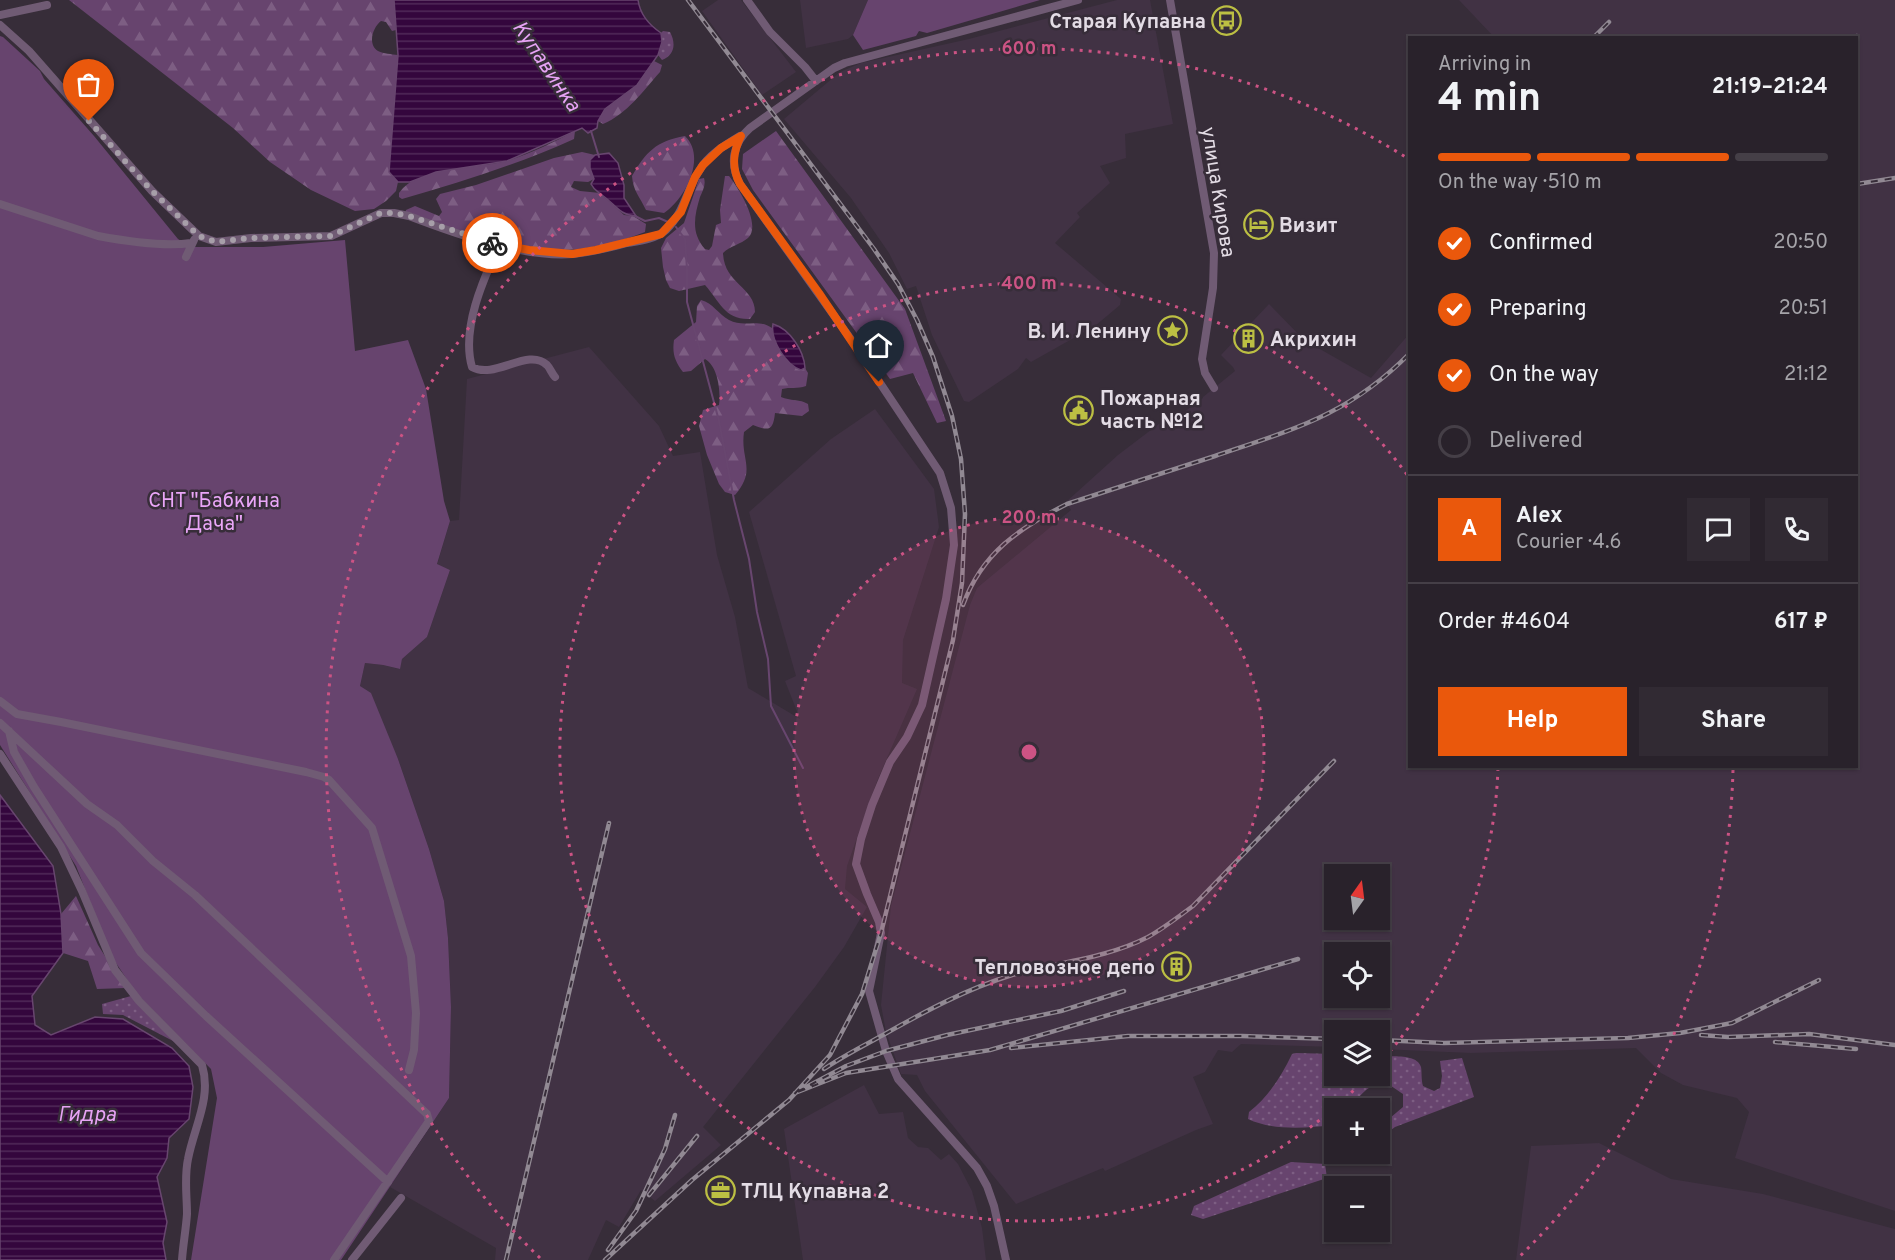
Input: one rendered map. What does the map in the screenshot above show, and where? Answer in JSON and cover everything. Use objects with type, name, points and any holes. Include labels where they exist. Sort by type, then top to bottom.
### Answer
[{"type":"street","points":[[747,0],[770,32],[816,81]]},
{"type":"street","points":[[0,25],[29,51],[152,191],[199,236],[216,242],[251,238],[331,236],[381,213],[394,213],[499,245],[556,254],[572,254],[661,234],[681,212],[695,177],[703,165],[721,148],[834,68],[856,59],[1078,0]]},
{"type":"street","name":"улица Кирова","points":[[1170,0],[1214,253],[1213,288],[1202,359],[1205,373],[1214,388]]},
{"type":"street","points":[[0,15],[47,5]]},
{"type":"street","points":[[741,136],[735,147],[734,161],[735,175],[740,184],[819,293],[940,473],[951,508],[954,545],[946,599],[922,705],[907,737],[890,762],[872,805],[856,864],[879,922],[880,933],[869,992],[886,1051],[898,1079],[970,1160],[987,1186],[994,1206],[1006,1260]]},
{"type":"street","points":[[0,204],[98,236],[164,243],[192,243]]},
{"type":"street","points":[[186,257],[192,243],[199,236]]},
{"type":"street","points":[[499,245],[478,293],[470,338],[469,357],[472,367],[488,371],[531,359],[546,364],[555,377]]},
{"type":"street","points":[[0,701],[17,714],[306,772],[329,780],[372,828],[411,956],[416,1013],[414,1050],[409,1070]]},
{"type":"street","points":[[0,723],[87,804],[117,825],[153,861],[195,895],[426,1114],[429,1121],[334,1260]]},
{"type":"street","points":[[9,731],[14,752],[34,787],[141,953],[206,1016],[388,1182]]},
{"type":"street","points":[[0,754],[61,847],[115,970],[139,1001],[202,1065],[206,1078],[205,1098],[188,1159],[185,1180],[186,1218],[182,1260]]},
{"type":"street","points":[[352,1260],[401,1198]]},
{"type":"shaded area","points":[[718,0],[741,0],[796,72],[762,95],[702,11]]},
{"type":"shaded area","points":[[800,0],[868,0],[853,35],[848,39],[806,48]]},
{"type":"shaded area","points":[[1117,0],[1150,0],[1173,124],[1125,134],[1126,158],[1100,166],[1110,183],[1077,213],[1080,217],[1055,243],[1121,299],[1120,305],[1095,326],[1031,362],[1026,358],[1018,369],[969,402],[964,401],[932,335],[916,286],[907,289],[889,253],[851,198],[784,119],[840,72],[861,63],[969,39]]},
{"type":"shaded area","points":[[1459,0],[1895,0],[1895,1211],[1735,1158],[1749,1112],[1737,1098],[1683,1085],[1661,1073],[1636,1048],[1471,1053],[1390,1049],[1390,1020],[1324,1020],[1324,1047],[1241,1044],[1232,1052],[1218,1050],[1205,1072],[1193,1077],[1213,1124],[1105,1171],[1103,1168],[1016,1204],[925,1091],[917,1075],[901,1074],[886,1032],[881,1005],[891,906],[970,605],[977,588],[1071,510],[1066,502],[1118,455],[1168,417],[1173,415],[1176,418],[1235,371],[1221,355],[1269,304],[1304,340],[1371,378],[1408,335],[1408,768],[1858,768],[1858,36],[1493,36]]},
{"type":"shaded area","points":[[589,347],[659,426],[673,456],[700,452],[717,555],[735,617],[748,688],[800,719],[785,681],[796,676],[749,512],[831,439],[875,409],[934,489],[939,527],[903,640],[902,683],[917,689],[877,781],[847,866],[845,889],[867,907],[844,947],[815,987],[703,1127],[721,1145],[655,1201],[641,1190],[619,1227],[606,1220],[588,1260],[495,1260],[496,1248],[390,1187],[449,1098],[451,1007],[448,938],[444,901],[398,759],[360,686],[365,663],[399,669],[402,659],[427,637],[450,570],[437,565],[450,521],[459,520],[467,379]]},
{"type":"shaded area","points":[[864,1085],[879,1114],[903,1112],[908,1138],[918,1147],[928,1148],[941,1160],[949,1154],[958,1164],[972,1191],[982,1228],[986,1260],[803,1260],[784,1129]]},
{"type":"shaded area","points":[[1599,1143],[1671,1179],[1763,1194],[1895,1229],[1895,1260],[1516,1260],[1531,1146]]},
{"type":"green space","points":[[69,0],[394,0],[396,30],[392,31],[386,22],[381,21],[374,31],[372,40],[378,51],[398,55],[389,172],[398,182],[396,191],[374,209],[355,211],[311,190],[270,162],[233,128]]},
{"type":"green space","points":[[868,0],[1040,0],[927,33],[919,31],[916,36],[863,50],[853,35]]},
{"type":"green space","points":[[663,31],[670,32],[674,44],[670,55],[662,60],[658,55]]},
{"type":"green space","name":"СНТ \"Бабкина Дача\"","points":[[0,36],[40,71],[44,79],[178,239],[191,247],[263,247],[345,240],[355,351],[408,340],[426,389],[444,501],[450,521],[437,564],[450,570],[427,637],[402,659],[400,669],[365,663],[360,686],[371,693],[398,759],[444,901],[451,1007],[449,1098],[341,1260],[191,1260],[217,1098],[211,1069],[136,993],[112,957],[76,866],[0,745]]},
{"type":"green space","points":[[654,61],[662,65],[660,72],[634,101],[612,120],[603,124],[598,121],[605,109],[637,85]]},
{"type":"green space","points":[[575,131],[574,139],[532,157],[446,186],[402,199],[399,197],[399,193],[408,184],[420,177],[449,169],[507,161]]},
{"type":"green space","points":[[776,131],[905,309],[946,421],[937,423],[913,373],[890,379],[753,190],[742,169],[743,154]]},
{"type":"green space","points":[[685,136],[694,155],[694,166],[686,188],[672,207],[664,213],[646,210],[635,190],[632,176],[642,160],[653,149],[666,141]]},
{"type":"green space","points":[[582,152],[595,155],[590,160],[594,179],[588,182],[574,181],[571,187],[580,191],[600,193],[624,215],[633,216],[646,224],[645,232],[600,246],[554,250],[499,241],[405,214],[406,210],[415,206],[439,216],[442,212],[436,199],[440,194],[476,185],[554,158]]},
{"type":"green space","points":[[725,176],[729,176],[738,188],[751,216],[752,232],[748,238],[723,253],[728,272],[754,304],[755,312],[750,319],[742,319],[729,313],[705,285],[679,291],[670,288],[663,267],[661,248],[666,238],[684,223],[699,179],[704,178],[695,225],[697,237],[705,249],[709,250],[712,246],[716,225],[721,223],[720,210]]},
{"type":"green space","points":[[701,300],[729,320],[761,324],[772,328],[774,337],[801,370],[805,368],[808,373],[806,386],[782,389],[781,397],[805,402],[808,404],[809,411],[802,416],[775,413],[773,423],[769,428],[753,425],[744,432],[745,478],[735,495],[725,492],[719,484],[707,455],[699,426],[703,410],[719,405],[716,373],[705,359],[691,371],[683,372],[676,361],[673,349],[674,340],[696,322],[697,306]]},
{"type":"green space","points":[[76,896],[98,945],[125,988],[97,989],[88,961],[63,953],[61,914]]},
{"type":"green space","points":[[131,996],[175,1042],[123,1015],[103,1014],[102,1004]]},
{"type":"green space","points":[[1292,1054],[1324,1054],[1324,1086],[1373,1086],[1359,1098],[1324,1098],[1324,1126],[1279,1127],[1248,1119],[1249,1112],[1268,1093]]},
{"type":"green space","points":[[1390,1056],[1409,1058],[1419,1063],[1423,1086],[1434,1091],[1440,1088],[1442,1076],[1440,1061],[1462,1058],[1474,1097],[1390,1131],[1390,1118],[1403,1107],[1403,1094],[1390,1086]]},
{"type":"green space","points":[[1291,1162],[1325,1164],[1327,1176],[1324,1176],[1324,1179],[1203,1219],[1191,1215],[1194,1206]]},
{"type":"water","name":"Купавинка","points":[[394,0],[638,0],[646,19],[661,33],[662,42],[658,55],[637,85],[605,109],[597,128],[588,133],[582,128],[507,161],[436,172],[410,182],[398,182],[389,172],[398,55]]},
{"type":"water","points":[[609,153],[618,163],[624,185],[624,198],[636,216],[621,211],[591,184],[594,179],[590,160],[595,155]]},
{"type":"water","points":[[773,324],[785,331],[795,342],[802,355],[805,368],[801,370],[795,367],[780,351],[774,337]]},
{"type":"water","name":"Гидра","points":[[0,795],[53,866],[61,914],[63,953],[32,996],[35,1025],[51,1035],[95,1017],[123,1019],[172,1048],[189,1066],[193,1087],[189,1119],[169,1138],[167,1158],[157,1177],[167,1222],[163,1243],[166,1260],[0,1260]]},
{"type":"waterway","points":[[591,131],[599,157]]},
{"type":"waterway","points":[[635,216],[645,221],[659,218],[668,222]]},
{"type":"waterway","points":[[676,227],[685,239],[687,302],[719,421],[734,500],[749,559],[757,612],[768,659],[771,706],[803,768]]},
{"type":"railway","points":[[605,1260],[692,1180],[789,1100],[830,1055],[862,994],[881,933],[953,640],[962,583],[965,514],[961,459],[952,416],[933,357],[917,320],[898,284],[874,249],[688,0]]},
{"type":"railway","points":[[1595,36],[1609,22]]},
{"type":"railway","points":[[1858,184],[1895,178]]},
{"type":"railway","points":[[963,605],[981,571],[1004,544],[1050,513],[1067,504],[1244,446],[1319,418],[1365,391],[1408,355]]},
{"type":"railway","points":[[824,1069],[914,1018],[978,987],[1012,975],[1115,950],[1154,934],[1193,906],[1334,761]]},
{"type":"railway","points":[[506,1260],[609,823]]},
{"type":"railway","points":[[1124,991],[1061,1011],[947,1035],[886,1051],[846,1066],[795,1093],[846,1073],[990,1050],[1298,959]]},
{"type":"railway","points":[[1390,1040],[1444,1043],[1628,1038],[1680,1033],[1732,1023],[1819,980]]},
{"type":"railway","points":[[1701,1035],[1728,1037],[1809,1034],[1895,1045]]},
{"type":"railway","points":[[1011,1048],[1128,1036],[1324,1039]]},
{"type":"railway","points":[[1775,1042],[1856,1049]]},
{"type":"railway","points":[[608,1250],[636,1211],[665,1149],[675,1115]]},
{"type":"railway","points":[[649,1195],[697,1136]]},
{"type":"way so far","points":[[89,121],[152,191],[199,236],[216,242],[251,238],[331,236],[381,213],[394,213],[492,243]]},
{"type":"place","name":"Старая Купавна","points":[[1227,21]]},
{"type":"place","name":"Визит","points":[[1258,225]]},
{"type":"place","name":"В. И. Ленину","points":[[1172,331]]},
{"type":"place","name":"Акрихин","points":[[1249,339]]},
{"type":"place","name":"Пожарная часть №12","points":[[1079,410]]},
{"type":"place","name":"Тепловозное депо","points":[[1176,967]]},
{"type":"place","name":"ТЛЦ Купавна 2","points":[[720,1191]]},
{"type":"route","points":[[492,243],[556,254],[572,254],[661,234],[681,212],[695,177],[707,160],[741,136],[735,147],[734,161],[735,175],[740,184],[819,293],[879,382]]}]
